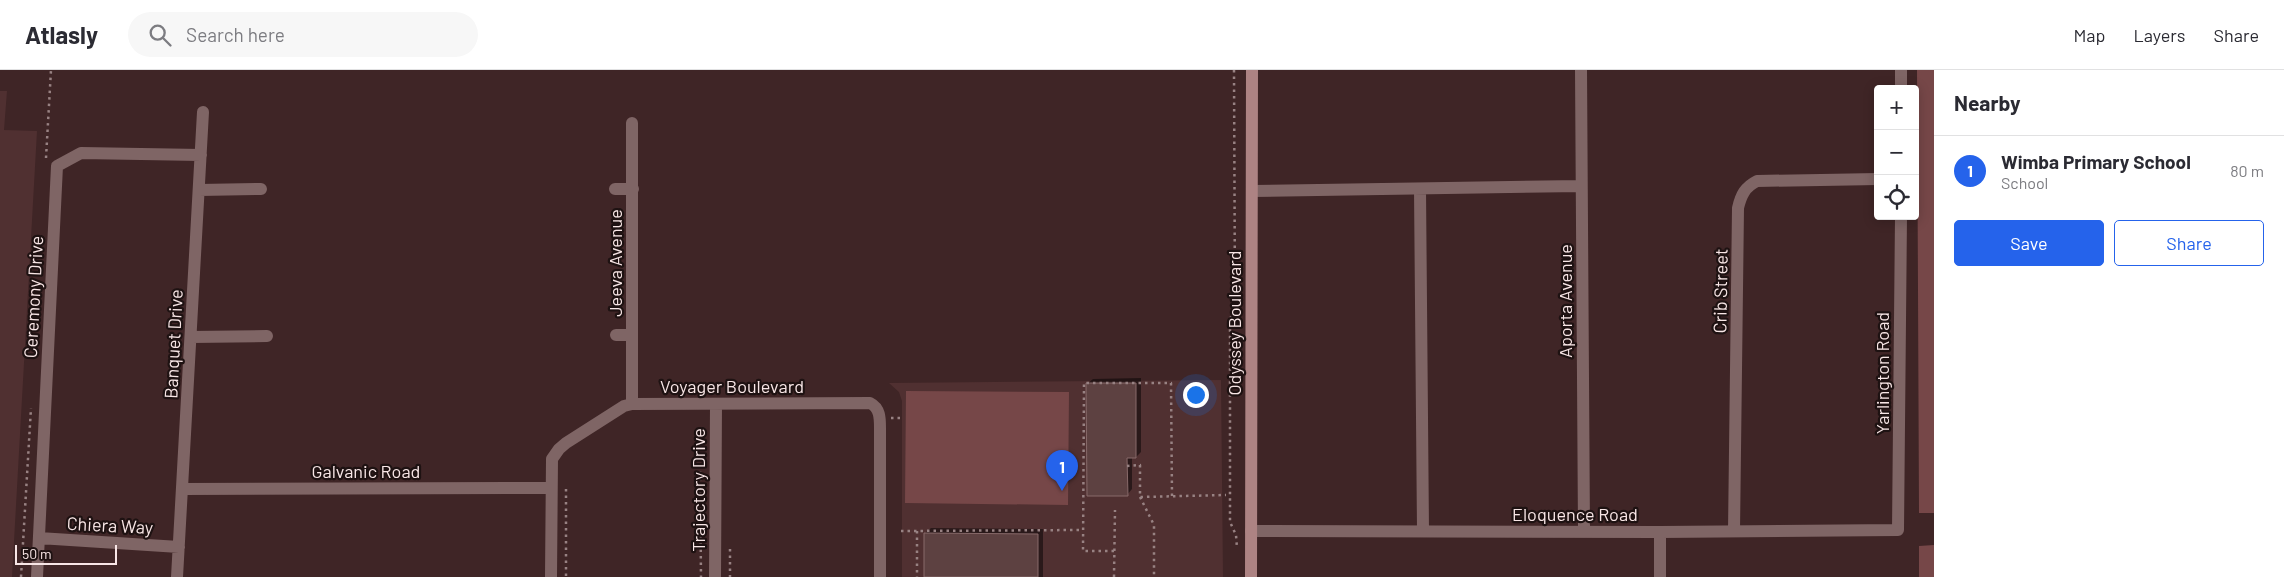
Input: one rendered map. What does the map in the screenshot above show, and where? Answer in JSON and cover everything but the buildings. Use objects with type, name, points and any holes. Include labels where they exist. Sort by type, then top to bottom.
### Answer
[{"type":"street","name":"Odyssey Boulevard","points":[[1251,577],[1252,70]]},
{"type":"street","name":"Aporta Avenue","points":[[1581,70],[1584,531]]},
{"type":"street","points":[[1901,70],[1901,85]]},
{"type":"street","name":"Banquet Drive","points":[[177,577],[203,112]]},
{"type":"street","name":"Jeeva Avenue","points":[[632,123],[632,404]]},
{"type":"street","name":"Ceremony Drive","points":[[37,577],[57,166],[81,153],[201,155]]},
{"type":"street","name":"Crib Street","points":[[1734,531],[1738,208],[1741,196],[1748,185],[1757,181],[1874,179]]},
{"type":"street","points":[[1252,191],[1581,186]]},
{"type":"street","points":[[615,189],[632,189]]},
{"type":"street","points":[[1420,189],[1424,531]]},
{"type":"street","points":[[199,190],[261,190]]},
{"type":"street","name":"Yarlington Road","points":[[1898,530],[1901,220]]},
{"type":"street","points":[[616,335],[632,335]]},
{"type":"street","points":[[191,336],[268,336]]},
{"type":"street","name":"Voyager Boulevard","points":[[551,577],[552,459],[559,449],[624,406],[632,404],[870,403],[876,406],[879,413],[880,428],[880,577]]},
{"type":"street","name":"Trajectory Drive","points":[[715,577],[716,404]]},
{"type":"street","name":"Galvanic Road","points":[[182,489],[551,488]]},
{"type":"street","name":"Eloquence Road","points":[[1251,531],[1660,532],[1898,530]]},
{"type":"street","points":[[1660,532],[1660,577]]},
{"type":"street","name":"Chiera Way","points":[[39,538],[179,547]]},
{"type":"path","points":[[1234,70],[1234,304],[1230,320],[1230,522],[1236,535],[1237,556]]},
{"type":"path","points":[[1114,551],[1083,551],[1084,383],[1171,383],[1172,496]]},
{"type":"path","points":[[700,465],[700,577]]},
{"type":"path","points":[[1127,466],[1140,465],[1140,496],[1154,525],[1154,577]]},
{"type":"path","points":[[566,483],[566,577]]},
{"type":"path","points":[[1140,496],[1226,495]]},
{"type":"path","points":[[1114,577],[1115,510]]},
{"type":"path","points":[[901,531],[1082,530]]},
{"type":"path","points":[[916,531],[917,577]]},
{"type":"shaded area","points":[[1917,70],[1934,70],[1934,513],[1919,513],[1919,85],[1917,85]]},
{"type":"shaded area","points":[[0,91],[7,91],[4,130],[37,131],[12,577],[0,577]]},
{"type":"shaded area","points":[[1221,380],[1223,577],[902,577],[902,401],[899,392],[889,383]]},
{"type":"shaded area","points":[[906,391],[1069,392],[1068,505],[905,503]]},
{"type":"shaded area","points":[[1934,545],[1934,577],[1919,577],[1919,546]]},
{"type":"place","name":"Wimba Primary School","points":[[1062,491]]}]
